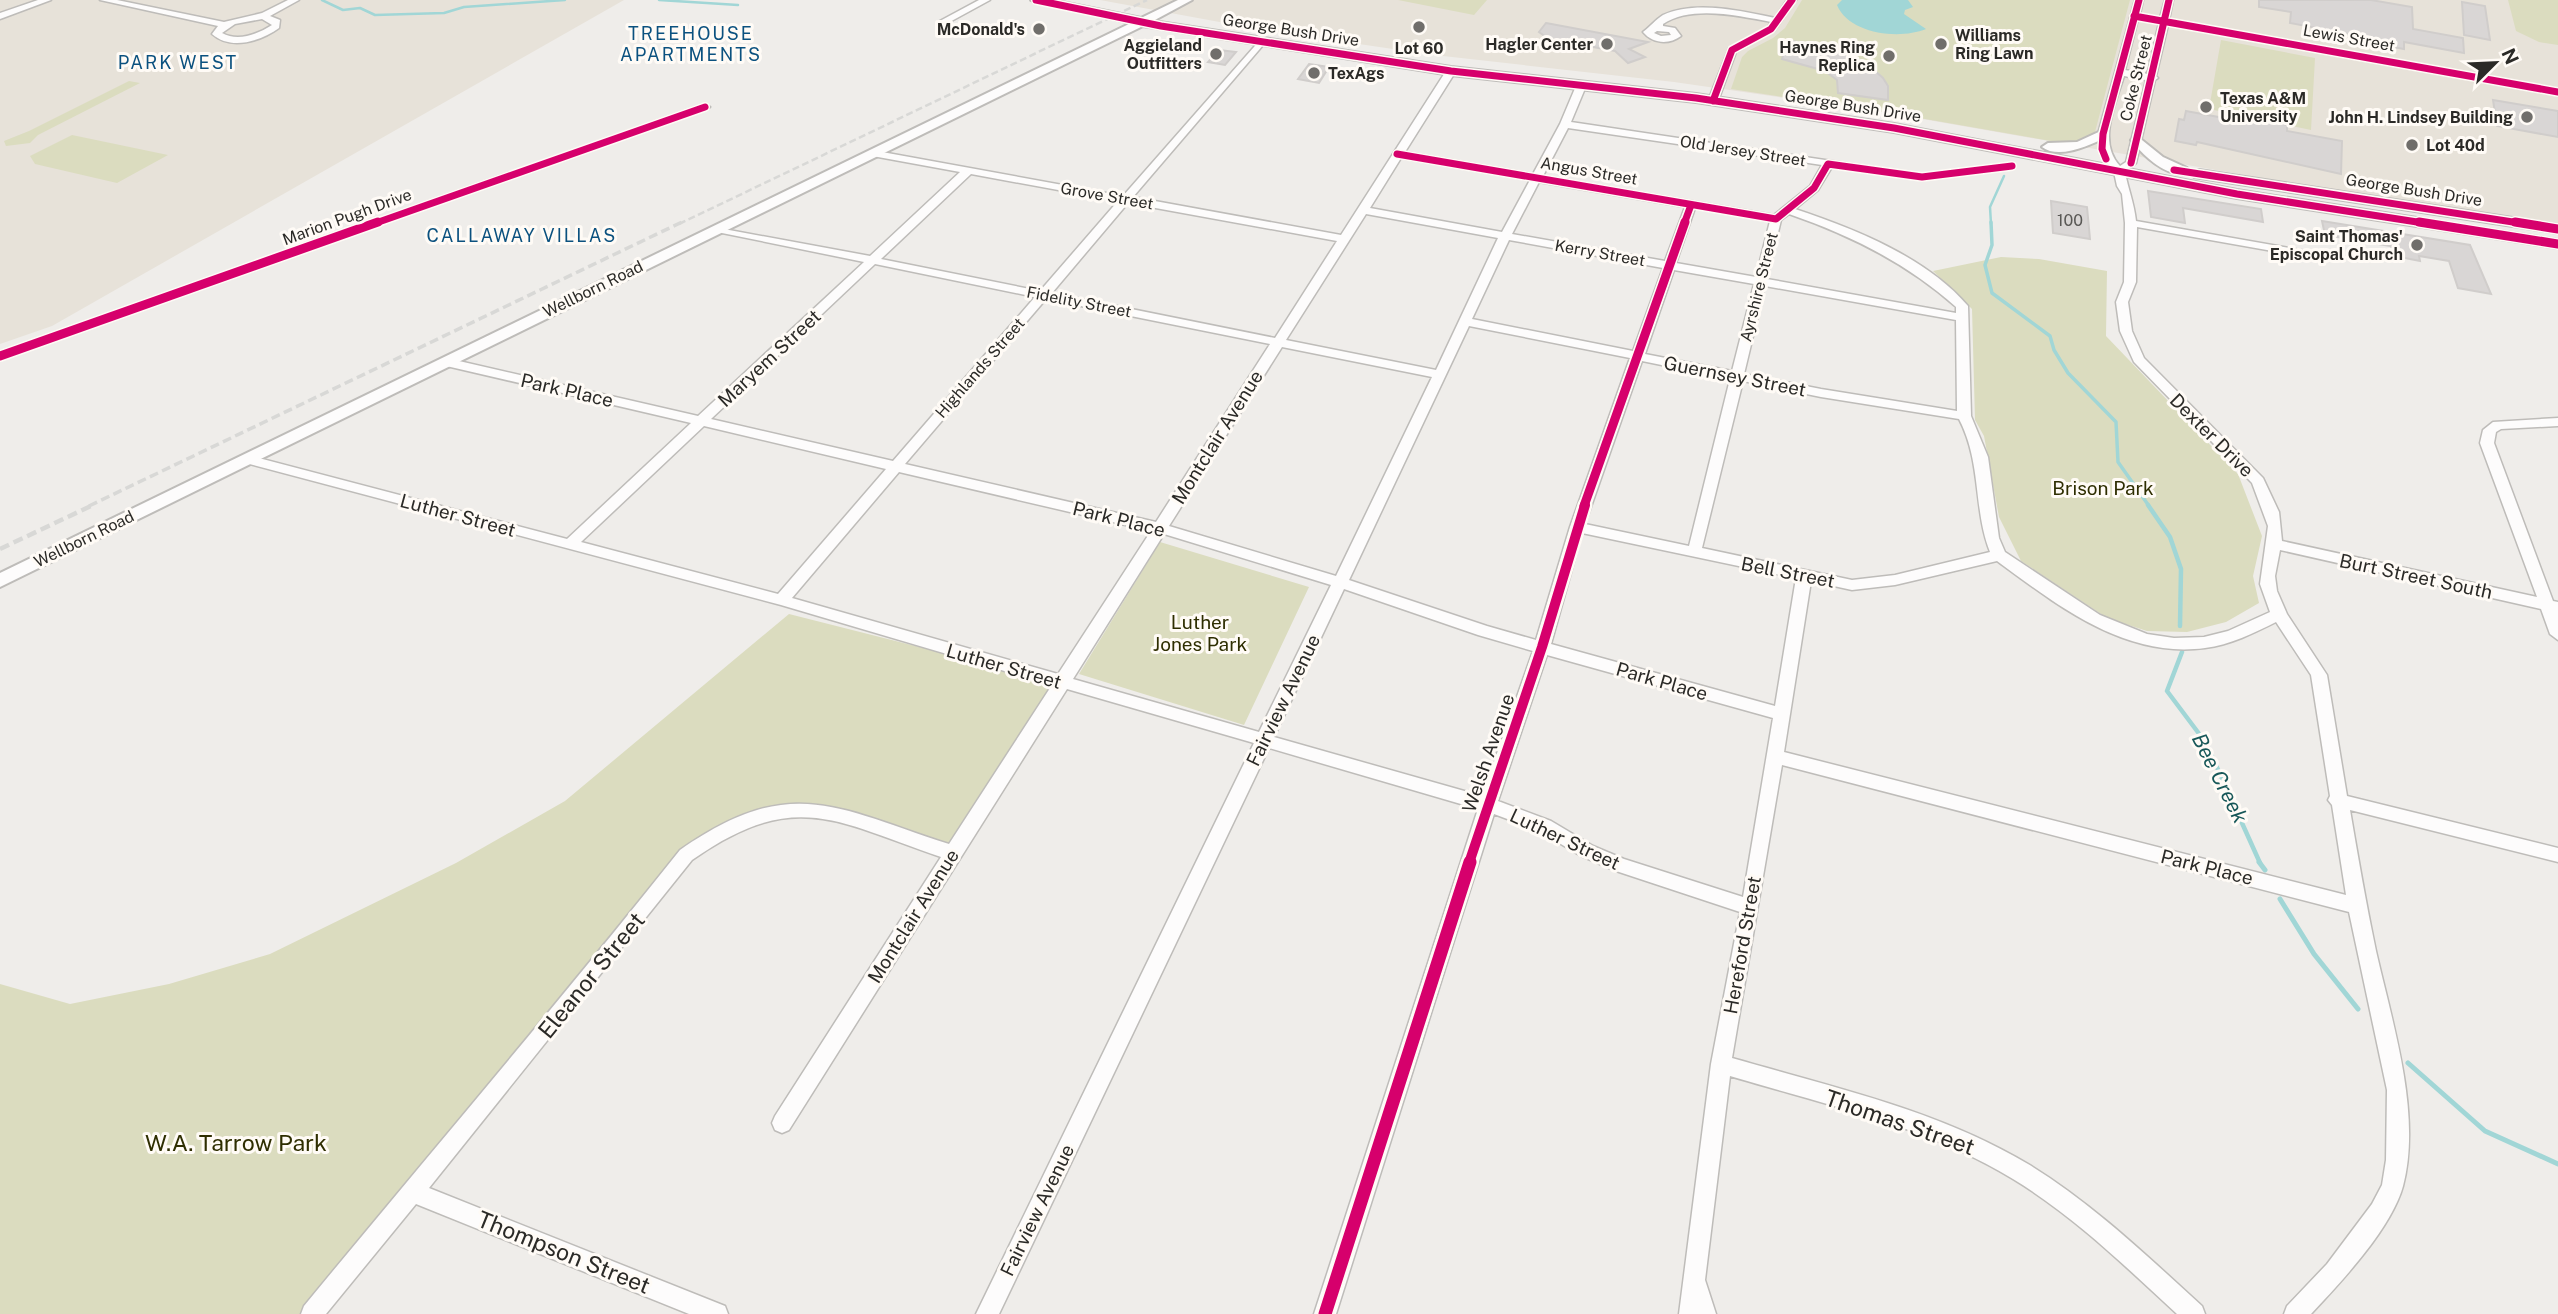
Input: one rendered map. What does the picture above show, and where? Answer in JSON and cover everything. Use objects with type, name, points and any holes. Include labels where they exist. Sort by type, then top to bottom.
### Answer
[{"type":"main road","name":"George Bush Drive","points":[[1035,0],[1140,22],[1451,71],[1581,86],[1714,97],[2125,167],[2237,194],[2558,244]]},
{"type":"main road","name":"George Bush Drive","points":[[1086,0],[1203,25],[1547,75],[1926,125],[2106,159],[2125,167],[2182,171],[2558,229]]},
{"type":"main road","name":"Wellborn Road","points":[[0,581],[1186,1]]},
{"type":"main road","points":[[1186,1],[1182,10],[1185,16],[1203,25]]},
{"type":"main road","points":[[1451,71],[1457,68],[1538,78],[1547,75]]},
{"type":"main road","points":[[2048,148],[2079,146],[2103,134]]},
{"type":"main road","points":[[2137,140],[2158,160],[2182,171]]},
{"type":"street","points":[[0,16],[47,0]]},
{"type":"street","points":[[104,0],[225,24],[262,16],[295,0]]},
{"type":"street","points":[[262,16],[273,18],[310,0]]},
{"type":"street","points":[[943,22],[986,0]]},
{"type":"street","points":[[1714,97],[1732,50],[1768,31],[1792,0]]},
{"type":"street","name":"Coke Street","points":[[2125,167],[2137,140],[2169,0]]},
{"type":"street","points":[[2106,159],[2102,149],[2103,134],[2137,7]]},
{"type":"street","name":"Lewis Street","points":[[2137,7],[2166,17],[2558,92]]},
{"type":"street","points":[[1659,27],[1658,23],[1664,18],[1696,13],[1727,13],[1778,21]]},
{"type":"street","name":"Lewis Street","points":[[2166,17],[2558,81]]},
{"type":"street","points":[[225,24],[218,31],[219,37],[244,39],[270,31],[277,22],[273,18]]},
{"type":"street","name":"Highlands Street","points":[[780,600],[1261,42]]},
{"type":"street","name":"Montclair Avenue","points":[[782,1123],[1451,71]]},
{"type":"street","points":[[2120,72],[2153,78]]},
{"type":"street","name":"Fairview Avenue","points":[[987,1314],[1505,236],[1565,124],[1581,86]]},
{"type":"street","name":"Marion Pugh Drive","points":[[0,356],[705,107]]},
{"type":"street","name":"Old Jersey Street","points":[[1565,124],[1922,177]]},
{"type":"street","name":"Grove Street","points":[[871,153],[1343,239]]},
{"type":"street","name":"Angus Street","points":[[1397,154],[1691,205],[1781,214],[1839,230],[1923,273],[1962,306],[1963,318]]},
{"type":"street","name":"Ayrshire Street","points":[[1694,553],[1761,282],[1781,214],[1818,184],[1826,174],[1828,164]]},
{"type":"street","name":"Dexter Drive","points":[[2125,167],[2122,186],[2127,194],[2131,223],[2131,274],[2122,302],[2126,331],[2137,359],[2258,481],[2269,503],[2276,529],[2269,590],[2279,614],[2311,658],[2319,675],[2337,800],[2397,1090],[2396,1160],[2392,1187],[2380,1212],[2335,1272],[2295,1314]]},
{"type":"street","name":"Maryem Street","points":[[570,544],[968,171]]},
{"type":"street","name":"Welsh Avenue","points":[[1325,1314],[1488,805],[1542,647],[1577,527],[1691,205]]},
{"type":"street","name":"Kerry Street","points":[[1362,210],[1963,318]]},
{"type":"street","points":[[2131,223],[2318,256]]},
{"type":"street","name":"Fidelity Street","points":[[717,229],[1440,375]]},
{"type":"street","points":[[1963,318],[1964,416],[1981,457],[1992,538],[1999,555],[2091,617],[2142,640],[2162,643],[2206,642],[2279,614]]},
{"type":"street","name":"Guernsey Street","points":[[1465,321],[1902,408],[1964,416]]},
{"type":"street","name":"Park Place","points":[[446,362],[1160,528],[1339,582],[1483,631],[1781,714]]},
{"type":"street","points":[[2558,422],[2498,425],[2490,430],[2487,443],[2553,606],[2558,634]]},
{"type":"street","name":"Luther Street","points":[[247,459],[780,600],[1488,805],[1545,825],[1587,851],[1619,865],[1750,907]]},
{"type":"street","name":"Bell Street","points":[[1577,527],[1852,585],[1895,580],[1999,555]]},
{"type":"street","name":"Burt Street South","points":[[2274,544],[2553,606]]},
{"type":"street","name":"Hereford Street","points":[[1690,1314],[1721,1064],[1750,907],[1804,577]]},
{"type":"street","name":"Park Place","points":[[1773,756],[2357,906]]},
{"type":"street","points":[[2337,800],[2558,855]]},
{"type":"street","name":"Eleanor Street","points":[[313,1314],[411,1191],[454,1144],[686,855],[704,842],[755,817],[791,810],[819,810],[953,853]]},
{"type":"street","name":"Thomas Street","points":[[1721,1064],[1926,1126],[1994,1156],[2051,1191],[2100,1229],[2194,1314]]},
{"type":"street","name":"Thompson Street","points":[[411,1191],[717,1314]]},
{"type":"street","points":[[1696,1282],[1705,1314]]},
{"type":"shaded area","points":[[0,0],[624,0],[52,326],[0,344]]},
{"type":"shaded area","name":"Texas A&M University","points":[[1100,0],[2558,0],[2558,224],[2279,181],[1888,113],[1674,82],[1434,55],[1263,30]]},
{"type":"green space","points":[[1398,0],[1487,0],[1474,15]]},
{"type":"green space","points":[[1802,0],[2130,0],[2095,132],[2092,138],[2074,145],[1731,89],[1742,57],[1785,28]]},
{"type":"green space","points":[[2508,0],[2558,0],[2558,45],[2539,42],[2516,31]]},
{"type":"green space","points":[[2221,40],[2315,58],[2311,130],[2209,109]]},
{"type":"green space","points":[[129,81],[140,83],[38,135],[30,143],[6,146],[4,141]]},
{"type":"green space","points":[[72,135],[168,155],[117,183],[35,164],[30,156]]},
{"type":"green space","name":"Brison Park","points":[[2001,257],[2039,259],[2107,271],[2106,336],[2238,474],[2262,536],[2253,576],[2259,603],[2226,622],[2187,632],[2147,631],[2107,618],[2021,561],[1999,517],[1984,436],[1975,420],[1972,309],[1933,271]]},
{"type":"green space","name":"Luther Jones Park","points":[[1160,542],[1309,587],[1244,725],[1079,674]]},
{"type":"green space","name":"W.A. Tarrow Park","points":[[789,614],[1061,683],[953,853],[819,810],[756,817],[704,842],[319,1314],[0,1314],[0,984],[70,1004],[169,984],[270,954],[456,863],[565,801]]},
{"type":"water","points":[[1842,0],[1908,0],[1913,7],[1905,10],[1904,14],[1926,29],[1889,34],[1863,28],[1843,15],[1837,5]]},
{"type":"building","points":[[2259,0],[2371,0],[2412,7],[2413,29],[2463,38],[2464,53],[2404,42],[2404,49],[2354,40],[2354,35],[2290,23],[2291,12],[2259,7]]},
{"type":"building","points":[[2462,2],[2485,6],[2490,40],[2464,35]]},
{"type":"building","name":"Hagler Center","points":[[1546,23],[1648,42],[1629,49],[1645,57],[1628,63],[1615,51],[1549,39],[1539,32]]},
{"type":"building","points":[[1787,40],[1834,49],[1866,63],[1888,86],[1888,100],[1838,93],[1837,80],[1825,71],[1782,59]]},
{"type":"building","name":"Aggieland Outfitters","points":[[1219,50],[1236,52],[1225,65],[1208,62]]},
{"type":"building","name":"TexAgs","points":[[1309,64],[1329,67],[1319,83],[1298,79]]},
{"type":"building","name":"John H. Lindsey Building","points":[[2493,100],[2558,111],[2558,137],[2497,126]]},
{"type":"building","points":[[2186,111],[2224,118],[2225,113],[2287,125],[2287,131],[2342,141],[2341,174],[2197,142],[2196,145],[2175,141],[2179,119],[2184,120]]},
{"type":"building","points":[[2148,191],[2261,209],[2263,222],[2183,208],[2185,223],[2151,217]]},
{"type":"building","points":[[2051,201],[2087,207],[2090,239],[2053,233]]},
{"type":"building","points":[[2322,221],[2470,245],[2491,294],[2458,288],[2449,261],[2419,256],[2420,261],[2400,257],[2390,246],[2325,235]]},
{"type":"waterway","points":[[322,0],[343,10],[360,8],[375,15],[444,13],[464,7],[565,0]]},
{"type":"waterway","points":[[659,0],[738,5]]},
{"type":"waterway","name":"Bee Creek","points":[[1991,224],[1990,207],[2004,176]]},
{"type":"waterway","name":"Bee Creek","points":[[1991,222],[1992,245],[1985,265],[1992,293],[2050,336],[2054,350],[2068,373],[2116,422],[2118,462],[2149,506]]},
{"type":"waterway","name":"Bee Creek","points":[[2148,505],[2170,537],[2181,569],[2180,626]]},
{"type":"waterway","name":"Bee Creek","points":[[2182,652],[2167,691],[2206,743],[2260,863]]},
{"type":"waterway","name":"Bee Creek","points":[[2259,862],[2265,870]]},
{"type":"waterway","name":"Bee Creek","points":[[2280,899],[2314,954],[2358,1009]]},
{"type":"waterway","name":"Bee Creek","points":[[2408,1063],[2485,1131],[2558,1164]]},
{"type":"railway","points":[[679,224],[1147,0]]},
{"type":"railway","points":[[89,506],[682,222]]},
{"type":"railway","points":[[0,549],[93,505]]},
{"type":"cycle path","points":[[1036,0],[1161,26],[1451,71],[1696,98],[1894,128],[2237,194],[2558,244]]},
{"type":"cycle path","points":[[1713,101],[1732,50],[1771,29],[1792,0]]},
{"type":"cycle path","points":[[2106,159],[2102,149],[2103,134],[2139,0]]},
{"type":"cycle path","points":[[2131,163],[2169,0]]},
{"type":"cycle path","points":[[2134,16],[2558,92]]},
{"type":"cycle path","points":[[0,356],[705,107]]},
{"type":"cycle path","points":[[1397,154],[1776,219],[1814,188],[1828,164],[1922,177],[2012,166]]},
{"type":"cycle path","points":[[2174,170],[2558,229]]},
{"type":"cycle path","points":[[1325,1314],[1488,805],[1542,647],[1577,527],[1691,205]]},
{"type":"place","name":"Lot 60","points":[[1419,27]]},
{"type":"place","name":"McDonald's","points":[[1039,29]]},
{"type":"place","name":"Hagler Center","points":[[1607,44]]},
{"type":"place","name":"Williams Ring Lawn","points":[[1941,44]]},
{"type":"place","name":"Aggieland Outfitters","points":[[1216,54]]},
{"type":"place","name":"Haynes Ring Replica","points":[[1889,56]]},
{"type":"place","name":"TexAgs","points":[[1314,73]]},
{"type":"place","name":"Texas A&M University","points":[[2206,107]]},
{"type":"place","name":"John H. Lindsey Building","points":[[2527,117]]},
{"type":"place","name":"Lot 40d","points":[[2412,145]]},
{"type":"place","name":"Saint Thomas' Episcopal Church","points":[[2417,245]]},
{"type":"district","name":"TREEHOUSE APARTMENTS","points":[[691,43]]},
{"type":"district","name":"PARK WEST","points":[[178,62]]},
{"type":"district","name":"CALLAWAY VILLAS","points":[[522,235]]}]
